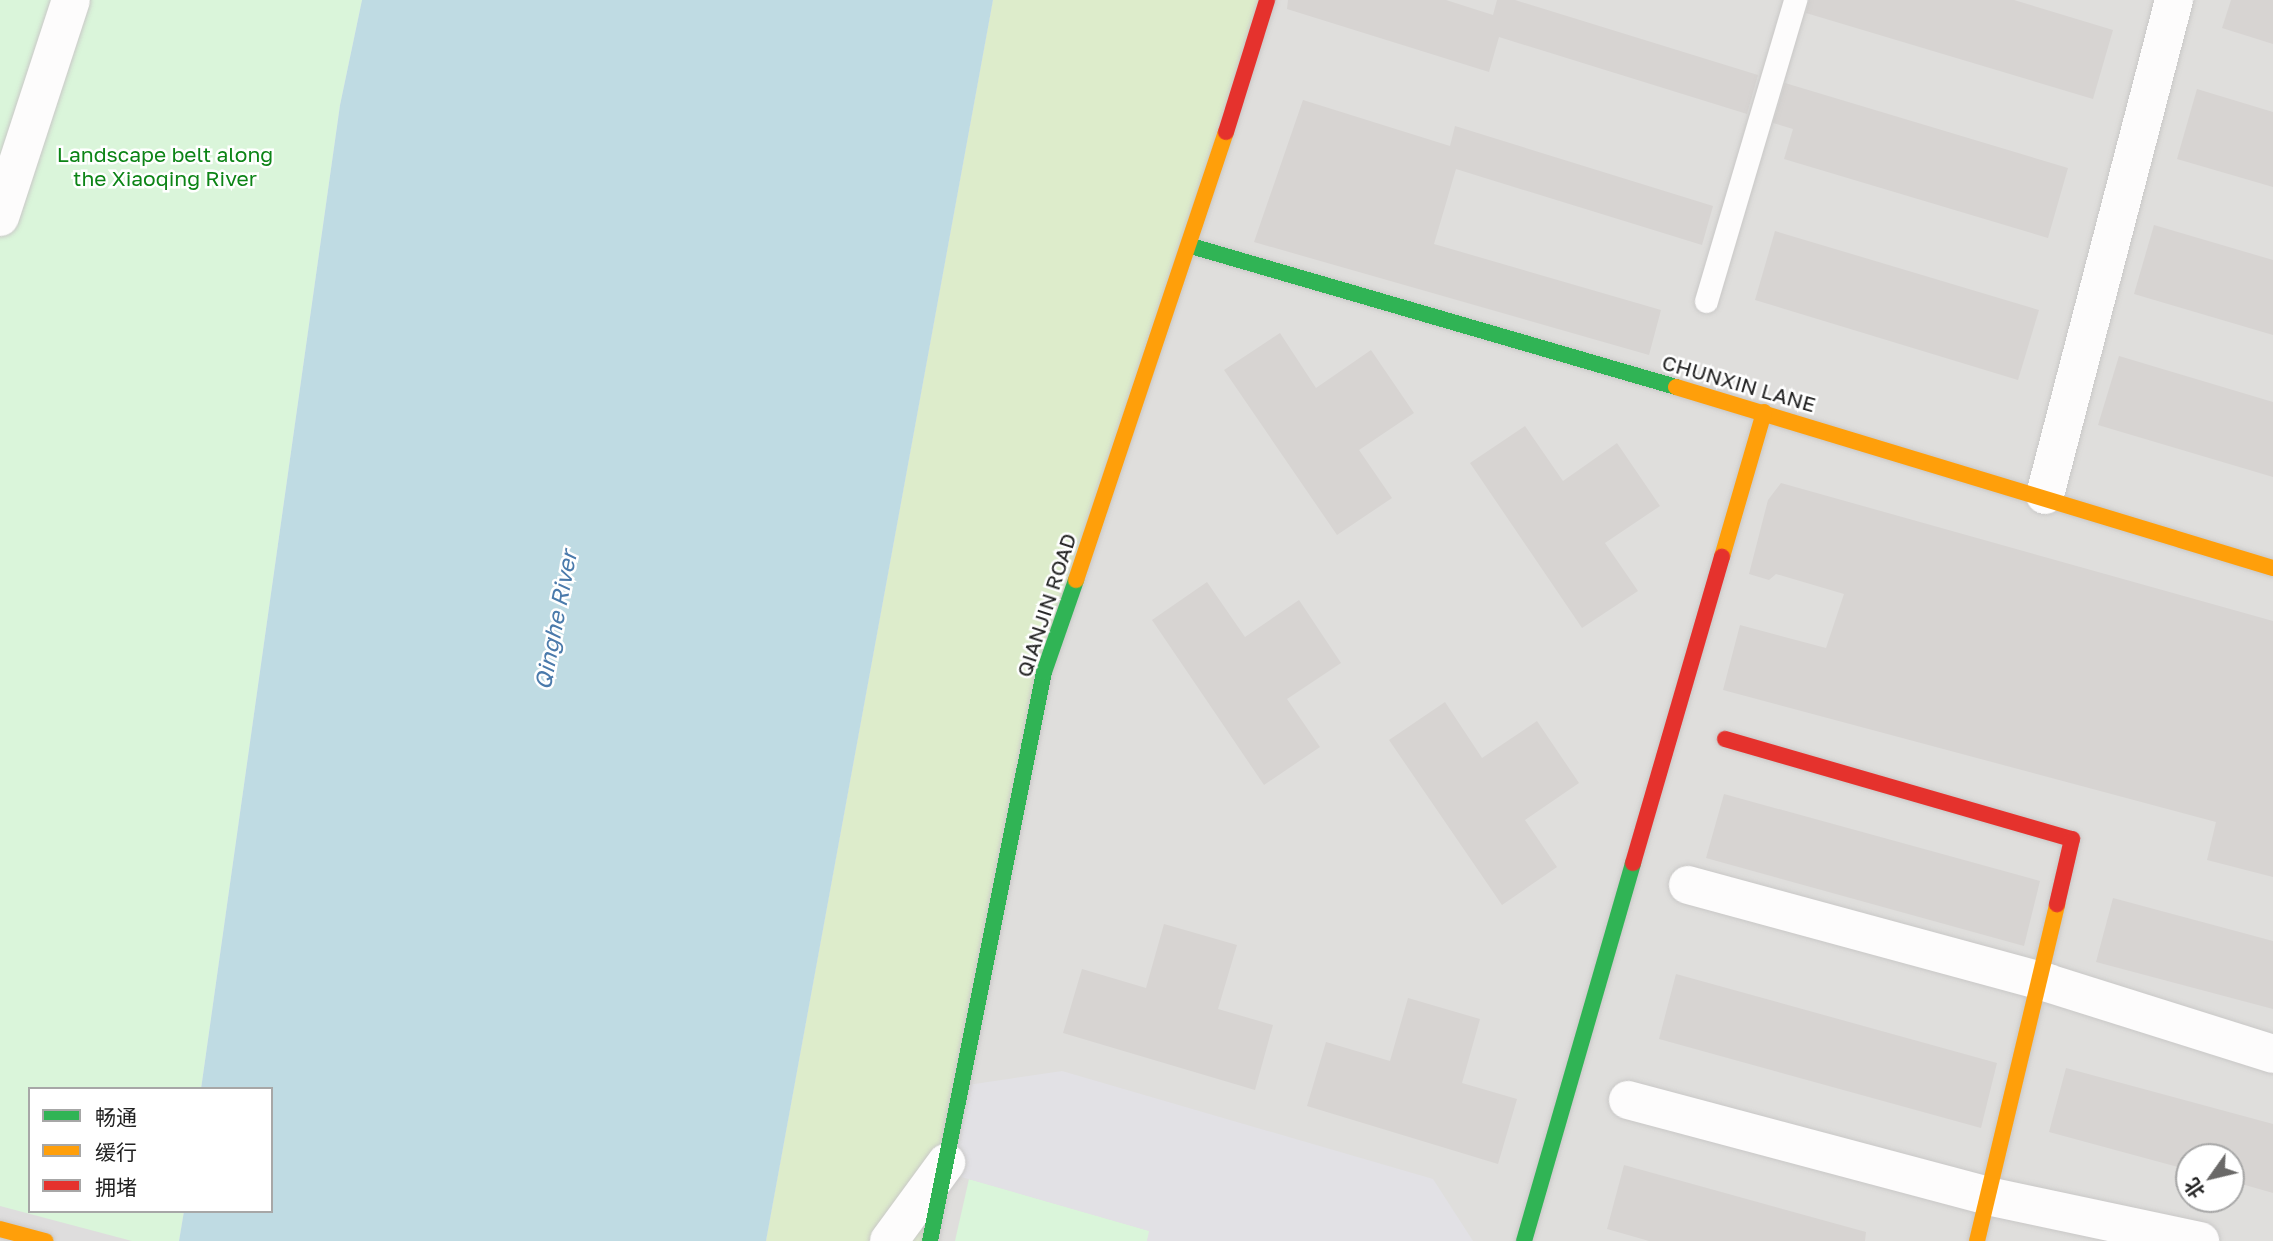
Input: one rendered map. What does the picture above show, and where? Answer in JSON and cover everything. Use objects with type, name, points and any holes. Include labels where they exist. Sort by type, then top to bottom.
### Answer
[{"type":"street","points":[[0,217],[71,0]]},
{"type":"street","name":"QIANJIN ROAD","points":[[930,1241],[1044,672],[1191,246],[1267,0]]},
{"type":"street","points":[[2045,495],[2174,0]]},
{"type":"street","name":"CHUNXIN LANE","points":[[1191,246],[2045,495],[2273,568]]},
{"type":"street","points":[[1524,1241],[1765,412]]},
{"type":"street","points":[[1725,739],[2072,839],[1977,1241]]},
{"type":"street","points":[[1688,885],[2038,982],[2273,1054]]},
{"type":"street","points":[[1628,1100],[1988,1196],[2200,1241]]},
{"type":"street","points":[[889,1241],[946,1163]]},
{"type":"street","points":[[0,1229],[45,1241]]},
{"type":"lane","points":[[1706,301],[1795,0]]},
{"type":"shaded area","points":[[993,0],[2273,0],[2273,1241],[766,1241]]},
{"type":"shaded area","points":[[1062,1071],[1433,1179],[1473,1241],[1147,1241],[1149,1231],[944,1172],[961,1086]]},
{"type":"green space","name":"Landscape belt along the Xiaoqing River","points":[[0,0],[362,0],[340,105],[201,1087],[28,1087],[28,1213],[184,1213],[179,1241],[0,1241]]},
{"type":"green space","points":[[993,0],[1267,0],[1044,672],[930,1241],[766,1241]]},
{"type":"green space","points":[[969,1179],[1150,1231],[1147,1241],[955,1241]]},
{"type":"water","name":"Qinghe River","points":[[362,0],[993,0],[766,1241],[179,1241],[184,1213],[273,1213],[273,1087],[201,1087],[340,105]]},
{"type":"pier","points":[[0,1206],[132,1241],[0,1241]]},
{"type":"building","points":[[1288,0],[1446,0],[1493,15],[1497,0],[1515,0],[1758,75],[1747,114],[1499,37],[1489,72],[1287,9]]},
{"type":"building","points":[[1809,0],[2014,0],[2113,30],[2093,99],[1806,13]]},
{"type":"building","points":[[2231,0],[2273,0],[2273,44],[2222,28]]},
{"type":"building","points":[[1785,83],[2068,168],[2048,238],[1784,159],[1793,129],[1773,123]]},
{"type":"building","points":[[2197,89],[2273,112],[2273,187],[2177,159]]},
{"type":"building","points":[[1303,100],[1450,146],[1455,126],[1713,206],[1702,245],[1456,169],[1434,244],[1661,310],[1649,355],[1254,242]]},
{"type":"building","points":[[2154,225],[2273,260],[2273,335],[2134,294]]},
{"type":"building","points":[[1775,231],[2039,310],[2018,380],[1755,300]]},
{"type":"building","points":[[1280,333],[1316,388],[1371,350],[1414,413],[1359,450],[1392,498],[1337,535],[1224,370]]},
{"type":"building","points":[[2119,356],[2273,402],[2273,477],[2098,425]]},
{"type":"building","points":[[1525,426],[1563,481],[1617,443],[1660,506],[1605,543],[1638,591],[1582,628],[1470,463]]},
{"type":"building","points":[[1781,483],[2273,621],[2273,877],[2207,860],[2216,822],[1723,690],[1740,625],[1826,648],[1844,594],[1776,574],[1769,580],[1749,574],[1768,500]]},
{"type":"building","points":[[1207,582],[1245,637],[1299,600],[1341,663],[1287,699],[1320,747],[1264,785],[1152,620]]},
{"type":"building","points":[[1445,702],[1482,758],[1537,721],[1579,783],[1525,820],[1557,867],[1502,905],[1389,740]]},
{"type":"building","points":[[1724,794],[2040,881],[2024,946],[1706,858]]},
{"type":"building","points":[[2113,898],[2273,941],[2273,1009],[2096,962]]},
{"type":"building","points":[[1164,924],[1237,945],[1218,1009],[1273,1025],[1255,1090],[1063,1033],[1082,969],[1146,988]]},
{"type":"building","points":[[1676,974],[1997,1063],[1981,1128],[1659,1039]]},
{"type":"building","points":[[1408,998],[1480,1019],[1462,1083],[1517,1099],[1498,1164],[1307,1106],[1326,1042],[1390,1061]]},
{"type":"building","points":[[2066,1068],[2273,1124],[2273,1193],[2245,1185],[2245,1143],[2175,1143],[2175,1166],[2049,1132]]},
{"type":"building","points":[[1624,1165],[1866,1232],[1865,1241],[1649,1241],[1607,1229]]},
{"type":"traffic: fast","points":[[1191,246],[1676,387]]},
{"type":"traffic: fast","points":[[930,1241],[1044,672],[1076,580]]},
{"type":"traffic: fast","points":[[1524,1241],[1633,863]]},
{"type":"traffic: slow","points":[[1076,580],[1226,132]]},
{"type":"traffic: slow","points":[[1676,387],[2273,568]]},
{"type":"traffic: slow","points":[[1722,557],[1764,412]]},
{"type":"traffic: slow","points":[[1977,1241],[2057,904]]},
{"type":"traffic: slow","points":[[0,1229],[45,1241]]},
{"type":"traffic: jam","points":[[1226,132],[1267,0]]},
{"type":"traffic: jam","points":[[1633,863],[1722,557]]},
{"type":"traffic: jam","points":[[1725,739],[2072,839],[2057,904]]}]
